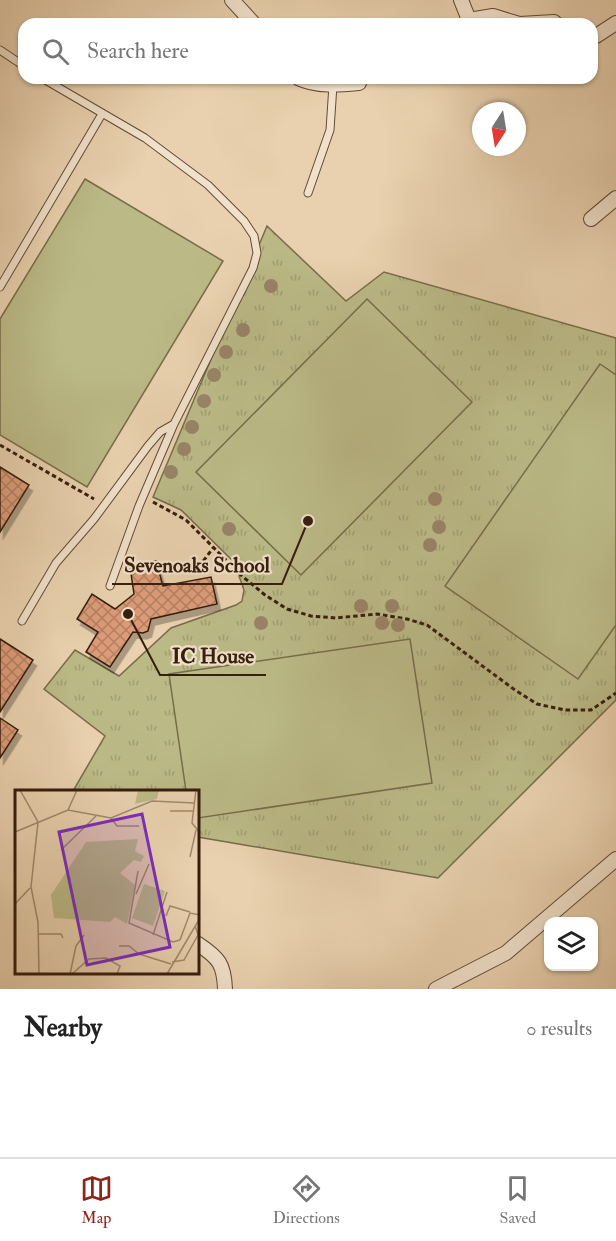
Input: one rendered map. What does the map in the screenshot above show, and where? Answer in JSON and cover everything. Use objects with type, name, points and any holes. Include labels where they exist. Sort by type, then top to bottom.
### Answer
[{"type":"street","points":[[232,0],[248,18]]},
{"type":"street","points":[[461,0],[468,18]]},
{"type":"street","points":[[481,18],[493,16],[500,18]]},
{"type":"street","points":[[598,35],[616,23]]},
{"type":"street","points":[[324,84],[346,84]]},
{"type":"street","points":[[591,219],[616,198]]},
{"type":"street","points":[[436,989],[506,953],[616,860]]},
{"type":"street","points":[[200,945],[215,956],[224,971],[225,989]]},
{"type":"lane","points":[[0,50],[18,62]]},
{"type":"lane","points":[[52,84],[145,138],[208,185],[244,221],[254,236],[257,253],[253,268],[174,424],[139,506],[110,586]]},
{"type":"lane","points":[[308,193],[330,130],[333,85]]},
{"type":"lane","points":[[0,287],[102,114]]},
{"type":"lane","points":[[22,621],[56,563],[94,519],[154,439],[160,432],[174,424]]},
{"type":"path","points":[[0,445],[91,499]]},
{"type":"path","points":[[149,500],[186,520],[264,595],[287,609],[311,616],[336,618],[377,614],[427,625],[514,690],[537,704],[565,710],[591,710],[616,693]]},
{"type":"path","points":[[185,573],[198,568],[213,548]]},
{"type":"green space","points":[[85,179],[223,261],[87,487],[0,435],[0,319]]},
{"type":"green space","points":[[267,226],[346,301],[384,272],[616,338],[616,700],[438,878],[200,837],[200,790],[74,790],[105,736],[44,689],[75,650],[119,676],[171,628],[242,601],[244,590],[239,576],[244,572],[181,510],[153,497]]},
{"type":"green space","points":[[367,299],[472,402],[301,575],[196,472]]},
{"type":"green space","points":[[600,364],[616,375],[616,625],[578,679],[445,586]]},
{"type":"green space","points":[[410,639],[432,783],[200,818],[200,790],[186,790],[169,674]]},
{"type":"building","points":[[0,467],[29,485],[0,532]]},
{"type":"building","points":[[156,561],[163,586],[211,577],[217,604],[151,619],[148,631],[133,632],[110,667],[86,652],[98,632],[77,619],[92,594],[115,609],[134,594],[130,567]]},
{"type":"building","points":[[0,639],[33,660],[0,712]]},
{"type":"building","points":[[0,718],[18,730],[0,758]]},
{"type":"place","name":"Sevenoaks School","points":[[308,521]]},
{"type":"place","name":"IC House","points":[[128,614]]}]
